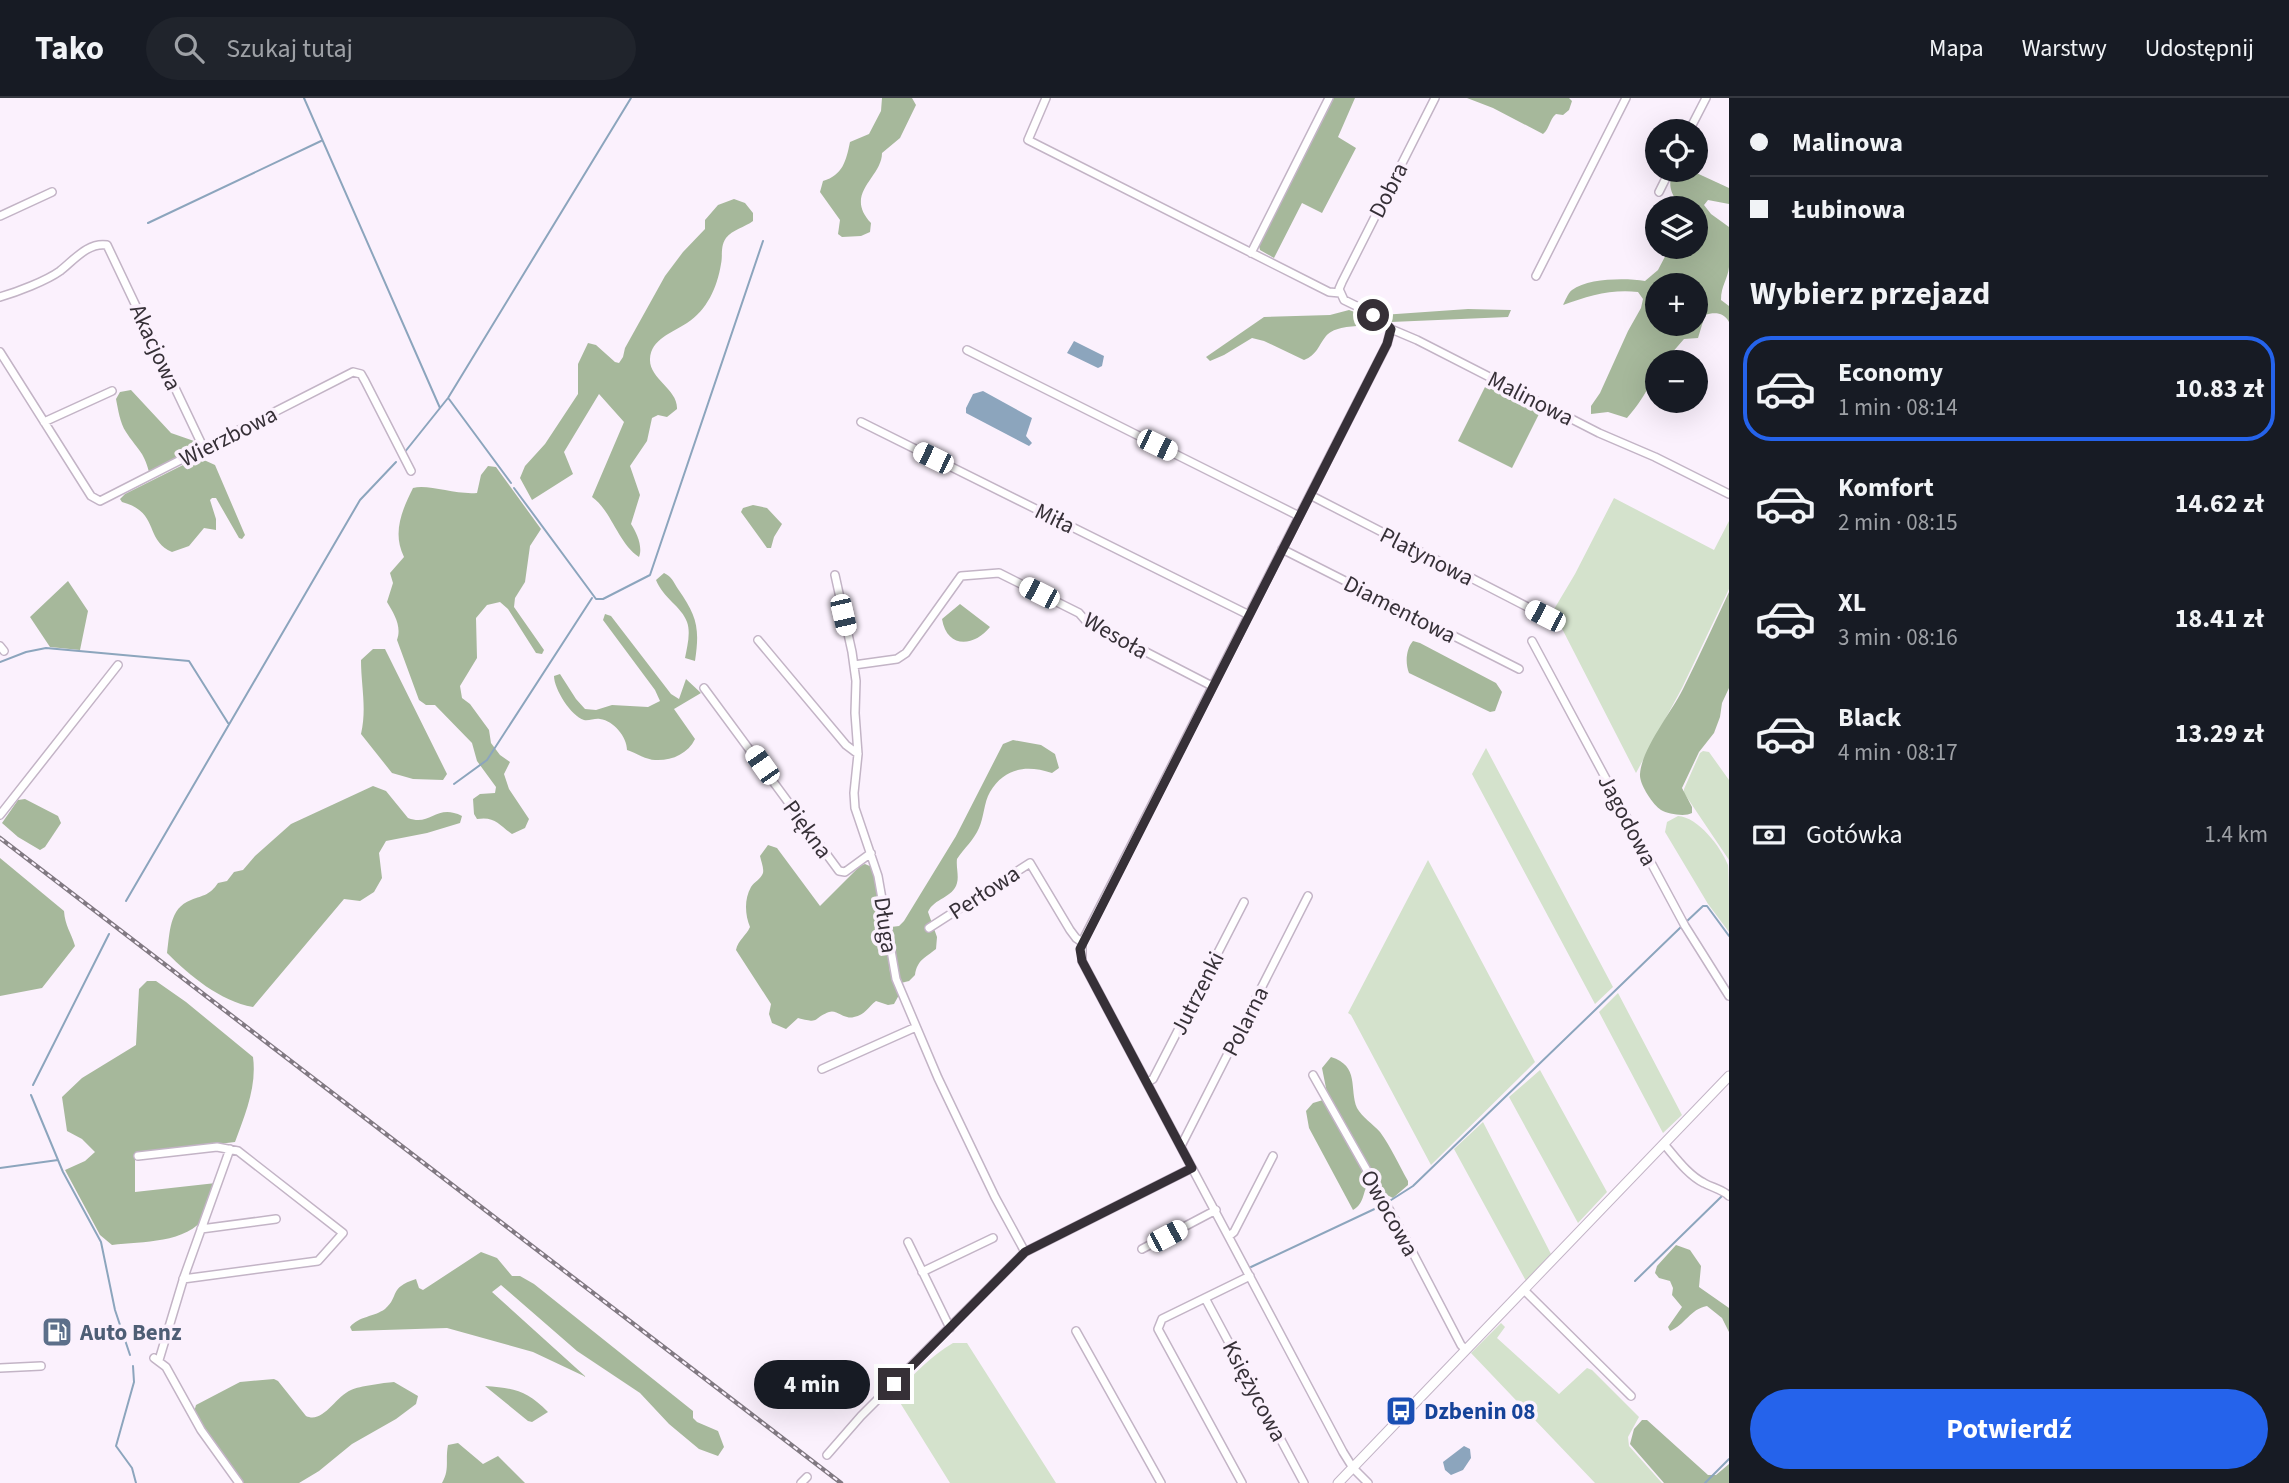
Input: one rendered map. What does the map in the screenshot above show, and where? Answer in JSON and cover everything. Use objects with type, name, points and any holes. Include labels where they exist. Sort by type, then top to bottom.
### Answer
[{"type":"street","name":"Malinowa","points":[[1046,98],[1028,140],[1329,292],[1340,293],[1344,300],[1381,318],[1391,329],[1599,433],[1729,494]]},
{"type":"street","points":[[1251,253],[1329,98]]},
{"type":"street","name":"Dobra","points":[[1340,293],[1342,282],[1435,98]]},
{"type":"street","points":[[1536,276],[1626,98]]},
{"type":"street","points":[[1695,119],[1706,98]]},
{"type":"street","points":[[1659,192],[1664,182]]},
{"type":"street","points":[[0,216],[52,192]]},
{"type":"street","name":"Akacjowa","points":[[0,297],[58,272],[77,255],[100,245],[107,245],[204,449]]},
{"type":"street","points":[[1368,1483],[1353,1468],[1082,961],[1082,942],[1387,344],[1391,329]]},
{"type":"street","points":[[967,350],[1299,516]]},
{"type":"street","points":[[0,352],[44,422],[112,391]]},
{"type":"street","name":"Wierzbowa","points":[[44,422],[91,496],[100,501],[357,372],[365,381],[411,471]]},
{"type":"street","name":"Miła","points":[[861,422],[1249,615]]},
{"type":"street","name":"Platynowa","points":[[1310,495],[1545,616]]},
{"type":"street","name":"Diamentowa","points":[[1282,549],[1519,668]]},
{"type":"street","name":"Wesoła","points":[[854,665],[897,659],[906,653],[961,576],[999,573],[1212,686]]},
{"type":"street","name":"Długa","points":[[835,575],[854,665],[858,754],[855,808],[884,900],[892,966],[916,1027],[995,1197],[1025,1252]]},
{"type":"street","points":[[758,640],[846,745],[858,754]]},
{"type":"street","name":"Jagodowa","points":[[1532,641],[1685,926],[1729,996]]},
{"type":"street","points":[[0,815],[118,664]]},
{"type":"street","name":"Piękna","points":[[704,688],[839,871],[845,872],[871,853]]},
{"type":"street","name":"Perłowa","points":[[929,928],[1030,863],[1070,930],[1076,939],[1082,942]]},
{"type":"street","name":"Polarna","points":[[1181,1146],[1308,896]]},
{"type":"street","name":"Jutrzenki","points":[[1147,1082],[1153,1079],[1244,902]]},
{"type":"street","points":[[822,1069],[916,1027]]},
{"type":"street","name":"Owocowa","points":[[1313,1076],[1466,1350]]},
{"type":"street","points":[[1338,1483],[1729,1076]]},
{"type":"street","points":[[1664,1144],[1682,1166],[1702,1182],[1729,1196]]},
{"type":"street","points":[[138,1156],[217,1147],[237,1151],[343,1233],[318,1261],[183,1279]]},
{"type":"street","points":[[230,1149],[156,1359],[176,1385],[201,1430],[239,1483]]},
{"type":"street","points":[[1229,1236],[1234,1232],[1273,1156]]},
{"type":"street","points":[[827,1455],[861,1416],[1025,1252],[1192,1168]]},
{"type":"street","points":[[1142,1249],[1216,1210]]},
{"type":"street","points":[[201,1229],[276,1219]]},
{"type":"street","points":[[922,1272],[993,1238]]},
{"type":"street","points":[[908,1242],[950,1328]]},
{"type":"street","points":[[1242,1483],[1158,1329],[1162,1319],[1250,1276]]},
{"type":"street","points":[[1524,1290],[1631,1396]]},
{"type":"street","name":"Księżycowa","points":[[1205,1298],[1304,1483]]},
{"type":"street","points":[[1076,1331],[1161,1483]]},
{"type":"street","points":[[0,1368],[41,1366]]},
{"type":"green space","points":[[882,98],[912,98],[916,105],[900,138],[882,153],[880,162],[862,194],[863,212],[871,223],[870,232],[861,236],[842,237],[838,234],[840,220],[820,192],[823,181],[839,171],[850,142],[869,134],[881,111]]},
{"type":"green space","points":[[1334,98],[1355,98],[1338,137],[1356,148],[1322,213],[1302,203],[1274,258],[1260,250],[1259,246]]},
{"type":"green space","points":[[1467,98],[1569,98],[1572,101],[1569,110],[1563,115],[1556,114],[1543,134]]},
{"type":"green space","points":[[1708,178],[1729,188],[1729,204],[1708,200],[1708,196],[1674,196],[1670,183],[1708,182]]},
{"type":"green space","points":[[734,199],[745,203],[753,213],[753,221],[726,238],[717,282],[700,312],[658,341],[651,352],[651,366],[673,396],[677,409],[667,417],[658,415],[652,418],[647,441],[630,466],[640,495],[631,524],[639,540],[639,557],[625,544],[604,510],[592,497],[624,422],[599,394],[564,452],[573,474],[532,500],[520,478],[525,466],[545,444],[578,394],[578,364],[588,343],[596,345],[619,363],[665,276],[705,229],[705,220],[718,205]]},
{"type":"green space","points":[[1708,210],[1729,227],[1729,267],[1721,300],[1729,306],[1729,322],[1719,314],[1708,314],[1708,273],[1654,273],[1664,259],[1708,259]]},
{"type":"green space","points":[[1628,279],[1645,281],[1645,336],[1699,336],[1684,339],[1674,350],[1645,350],[1645,392],[1627,418],[1608,412],[1591,414],[1591,406],[1600,393],[1643,299],[1638,292],[1609,292],[1563,305],[1571,291],[1579,286]]},
{"type":"green space","points":[[1468,309],[1511,310],[1508,317],[1391,322],[1382,315]]},
{"type":"green space","points":[[1349,310],[1366,316],[1364,325],[1334,330],[1326,336],[1315,353],[1304,360],[1252,338],[1210,361],[1206,357],[1264,317],[1330,315]]},
{"type":"green space","points":[[1492,382],[1539,406],[1541,410],[1512,468],[1458,441],[1487,383]]},
{"type":"green space","points":[[131,390],[171,433],[194,441],[197,444],[193,450],[149,472],[142,454],[124,428],[118,411],[116,399],[120,392]]},
{"type":"green space","points":[[195,459],[215,465],[245,535],[242,539],[239,538],[216,498],[212,498],[210,500],[216,519],[216,530],[204,528],[189,546],[172,552],[158,541],[142,512],[120,499]]},
{"type":"green space","points":[[488,466],[496,467],[541,529],[530,546],[525,582],[515,598],[514,607],[544,650],[542,654],[536,653],[508,609],[500,602],[487,605],[476,618],[477,658],[460,686],[462,698],[470,704],[489,730],[491,743],[500,755],[510,762],[504,774],[509,789],[529,819],[525,828],[512,834],[496,822],[477,819],[474,814],[473,799],[480,794],[495,793],[496,787],[477,761],[472,743],[435,705],[426,705],[419,700],[397,640],[399,630],[396,620],[387,602],[393,583],[390,573],[404,557],[400,548],[400,522],[413,488],[477,493],[481,475]]},
{"type":"green space","points":[[1614,498],[1714,550],[1729,521],[1729,589],[1682,688],[1636,773],[1553,611]]},
{"type":"green space","points":[[753,505],[767,508],[782,524],[771,548],[767,548],[741,512],[743,508]]},
{"type":"green space","points":[[664,573],[672,579],[696,623],[695,661],[685,658],[689,631],[685,617],[656,580]]},
{"type":"green space","points":[[68,581],[88,611],[80,650],[50,647],[30,617]]},
{"type":"green space","points":[[1729,592],[1729,688],[1714,733],[1699,752],[1682,788],[1692,807],[1692,813],[1668,813],[1658,807],[1644,788],[1640,778],[1642,764],[1651,742],[1683,689]]},
{"type":"green space","points":[[960,604],[990,627],[984,634],[962,642],[949,636],[942,619]]},
{"type":"green space","points":[[605,614],[611,616],[671,694],[679,699],[686,679],[701,693],[674,709],[695,739],[688,749],[678,755],[652,760],[627,750],[625,740],[615,726],[605,720],[586,720],[579,717],[560,695],[554,676],[560,674],[585,709],[596,710],[612,705],[648,707],[660,701],[655,690],[603,620]]},
{"type":"green space","points":[[1413,641],[1496,683],[1502,692],[1495,711],[1490,712],[1409,673],[1407,656]]},
{"type":"green space","points":[[373,649],[385,649],[447,774],[443,780],[413,779],[392,773],[361,734],[364,706],[361,660]]},
{"type":"green space","points":[[1013,740],[1041,745],[1055,754],[1059,768],[1052,773],[1034,769],[1017,770],[1002,777],[996,784],[988,796],[977,832],[957,859],[958,880],[955,888],[928,912],[937,937],[936,949],[925,957],[909,981],[901,983],[891,927],[899,926],[904,921],[956,836],[1003,744]]},
{"type":"green space","points":[[1486,748],[1613,987],[1595,1004],[1472,774]]},
{"type":"green space","points":[[1703,751],[1709,752],[1729,780],[1729,860],[1684,793]]},
{"type":"green space","points":[[373,786],[386,791],[408,818],[422,820],[446,812],[462,816],[460,823],[386,841],[379,853],[382,878],[374,892],[360,901],[344,899],[253,1007],[217,993],[167,953],[172,922],[178,909],[184,904],[206,894],[218,883],[227,881],[234,872],[243,870],[291,824]]},
{"type":"green space","points":[[25,799],[58,816],[61,823],[45,847],[40,850],[18,837],[2,823],[18,800]]},
{"type":"green space","points":[[1678,816],[1701,827],[1720,850],[1728,865],[1729,932],[1708,904],[1665,832],[1667,822]]},
{"type":"green space","points":[[768,845],[777,848],[820,906],[860,866],[865,864],[872,867],[884,924],[890,972],[899,995],[894,1004],[876,1001],[864,1013],[854,1017],[832,1011],[813,1021],[798,1018],[786,1029],[772,1023],[769,1014],[771,1004],[736,950],[750,927],[746,912],[747,897],[751,887],[763,873],[760,856]]},
{"type":"green space","points":[[0,858],[64,911],[75,946],[42,988],[0,996]]},
{"type":"green space","points":[[1428,860],[1535,1062],[1431,1165],[1348,1013]]},
{"type":"green space","points":[[147,981],[156,981],[186,1002],[253,1057],[253,1079],[249,1101],[235,1142],[135,1154],[135,1192],[216,1183],[206,1216],[187,1232],[176,1236],[163,1240],[112,1245],[100,1235],[65,1170],[85,1161],[95,1152],[82,1139],[67,1131],[62,1097],[82,1078],[136,1045],[139,989]]},
{"type":"green space","points":[[1618,993],[1682,1115],[1663,1133],[1599,1012]]},
{"type":"green space","points":[[1331,1057],[1340,1061],[1350,1072],[1357,1108],[1380,1132],[1408,1181],[1408,1185],[1393,1198],[1385,1194],[1376,1180],[1370,1179],[1360,1204],[1353,1210],[1309,1128],[1306,1111],[1313,1103],[1323,1100],[1327,1093],[1322,1068]]},
{"type":"green space","points":[[1540,1070],[1607,1192],[1578,1223],[1509,1097]]},
{"type":"green space","points":[[1483,1122],[1551,1254],[1526,1281],[1454,1149]]},
{"type":"green space","points":[[1676,1245],[1690,1250],[1701,1266],[1699,1287],[1729,1308],[1729,1332],[1722,1318],[1707,1306],[1696,1310],[1670,1331],[1668,1327],[1682,1307],[1672,1295],[1670,1281],[1659,1278],[1655,1273],[1657,1266]]},
{"type":"green space","points":[[481,1252],[497,1258],[512,1276],[520,1276],[534,1284],[693,1411],[693,1418],[697,1422],[718,1431],[724,1447],[718,1456],[699,1449],[669,1424],[640,1393],[577,1351],[501,1285],[492,1292],[586,1377],[533,1352],[447,1328],[352,1331],[350,1327],[358,1321],[385,1309],[398,1289],[407,1282],[416,1279],[419,1288],[423,1290]]},
{"type":"green space","points":[[1501,1323],[1505,1327],[1497,1338],[1559,1394],[1587,1368],[1592,1370],[1639,1417],[1628,1437],[1629,1446],[1662,1483],[1595,1483],[1471,1353]]},
{"type":"green space","points":[[953,1343],[967,1343],[1056,1483],[950,1483],[899,1401],[897,1392],[930,1359]]},
{"type":"green space","points":[[274,1379],[306,1416],[312,1417],[323,1413],[345,1393],[366,1386],[394,1382],[418,1396],[416,1404],[396,1419],[352,1444],[319,1471],[299,1483],[241,1483],[194,1412],[196,1405],[240,1382]]},
{"type":"green space","points":[[485,1386],[520,1392],[534,1399],[548,1412],[532,1422],[528,1421]]},
{"type":"green space","points":[[1642,1420],[1647,1420],[1708,1475],[1716,1475],[1729,1464],[1729,1483],[1664,1483],[1630,1444],[1634,1429]]},
{"type":"green space","points":[[458,1443],[483,1464],[498,1456],[525,1483],[442,1483],[447,1469],[448,1445]]},
{"type":"water","points":[[1074,341],[1104,356],[1102,366],[1098,368],[1067,353]]},
{"type":"water","points":[[983,391],[1032,418],[1026,436],[1032,443],[1029,446],[966,413],[973,394]]},
{"type":"water","points":[[1464,1446],[1470,1449],[1471,1458],[1463,1470],[1451,1475],[1445,1470],[1443,1462]]},
{"type":"waterway","points":[[304,98],[440,408]]},
{"type":"waterway","points":[[404,453],[448,398],[631,98]]},
{"type":"waterway","points":[[148,223],[321,141]]},
{"type":"waterway","points":[[514,488],[596,599],[603,599],[650,575],[763,241]]},
{"type":"waterway","points":[[449,399],[511,483]]},
{"type":"waterway","points":[[126,901],[360,500],[396,462]]},
{"type":"waterway","points":[[454,784],[487,760],[592,598]]},
{"type":"waterway","points":[[0,662],[46,648],[189,661],[228,723]]},
{"type":"waterway","points":[[1686,922],[1703,906],[1707,906],[1729,936]]},
{"type":"waterway","points":[[1388,1202],[1413,1186],[1682,926]]},
{"type":"waterway","points":[[33,1085],[109,934]]},
{"type":"waterway","points":[[31,1095],[63,1172],[101,1242],[115,1310],[130,1355]]},
{"type":"waterway","points":[[0,1168],[58,1160]]},
{"type":"waterway","points":[[1635,1281],[1722,1196]]},
{"type":"waterway","points":[[1251,1267],[1383,1205]]},
{"type":"waterway","points":[[133,1366],[134,1382],[116,1446],[132,1468],[136,1483]]},
{"type":"waterway","points":[[1705,1483],[1729,1459]]},
{"type":"railway","points":[[0,838],[841,1483]]},
{"type":"place","name":"Auto Benz","points":[[57,1332]]},
{"type":"place","name":"Dzbenin 08","points":[[1401,1411]]},
{"type":"route","points":[[894,1384],[1025,1252],[1192,1168],[1082,961],[1080,949],[1387,344],[1391,329],[1381,318],[1373,315]]}]
